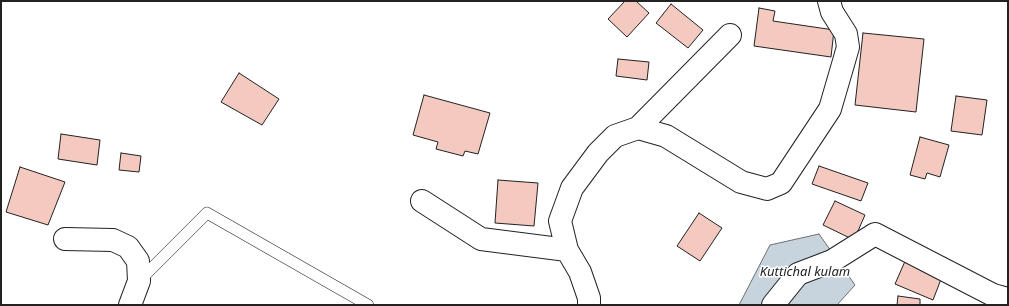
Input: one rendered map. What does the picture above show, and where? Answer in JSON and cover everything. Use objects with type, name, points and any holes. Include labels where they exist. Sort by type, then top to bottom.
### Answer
[{"type":"street","points":[[638,128],[666,136],[741,182],[767,189],[781,183],[830,109],[848,47],[846,34],[832,12],[829,1]]},
{"type":"street","points":[[588,305],[589,298],[580,272],[567,250],[560,221],[572,188],[598,154],[615,136],[638,128],[730,34]]},
{"type":"street","points":[[422,201],[481,239],[567,250]]},
{"type":"street","points":[[773,305],[798,274],[832,261],[874,234],[993,295],[1008,299]]},
{"type":"street","points":[[65,240],[113,240],[128,247],[138,262],[139,281],[130,305]]},
{"type":"lane","points":[[139,281],[207,213],[368,305]]},
{"type":"water","name":"Kuttichal kulam","points":[[819,234],[855,285],[837,305],[739,305],[770,245]]},
{"type":"building","points":[[625,1],[636,1],[649,13],[627,37],[608,19]]},
{"type":"building","points":[[671,4],[703,30],[688,48],[656,23]]},
{"type":"building","points":[[759,8],[775,11],[773,21],[834,30],[831,57],[754,46]]},
{"type":"building","points":[[863,33],[924,39],[916,112],[855,105]]},
{"type":"building","points":[[618,59],[649,62],[647,80],[616,76]]},
{"type":"building","points":[[239,73],[279,99],[262,125],[221,102]]},
{"type":"building","points":[[424,95],[490,113],[478,154],[465,151],[463,156],[436,149],[438,142],[413,135]]},
{"type":"building","points":[[956,96],[987,100],[982,135],[951,131]]},
{"type":"building","points":[[61,134],[100,140],[97,165],[58,159]]},
{"type":"building","points":[[920,137],[949,145],[940,177],[927,173],[925,179],[910,175]]},
{"type":"building","points":[[121,153],[141,156],[139,172],[119,170]]},
{"type":"building","points":[[819,166],[868,183],[861,201],[812,184]]},
{"type":"building","points":[[20,167],[65,182],[48,225],[6,212]]},
{"type":"building","points":[[498,180],[538,183],[534,226],[495,223]]},
{"type":"building","points":[[835,201],[865,215],[854,240],[823,225]]},
{"type":"building","points":[[699,213],[722,228],[700,261],[677,246]]},
{"type":"building","points":[[906,259],[943,274],[933,300],[895,284]]},
{"type":"building","points":[[898,296],[920,299],[920,305],[897,305]]}]
